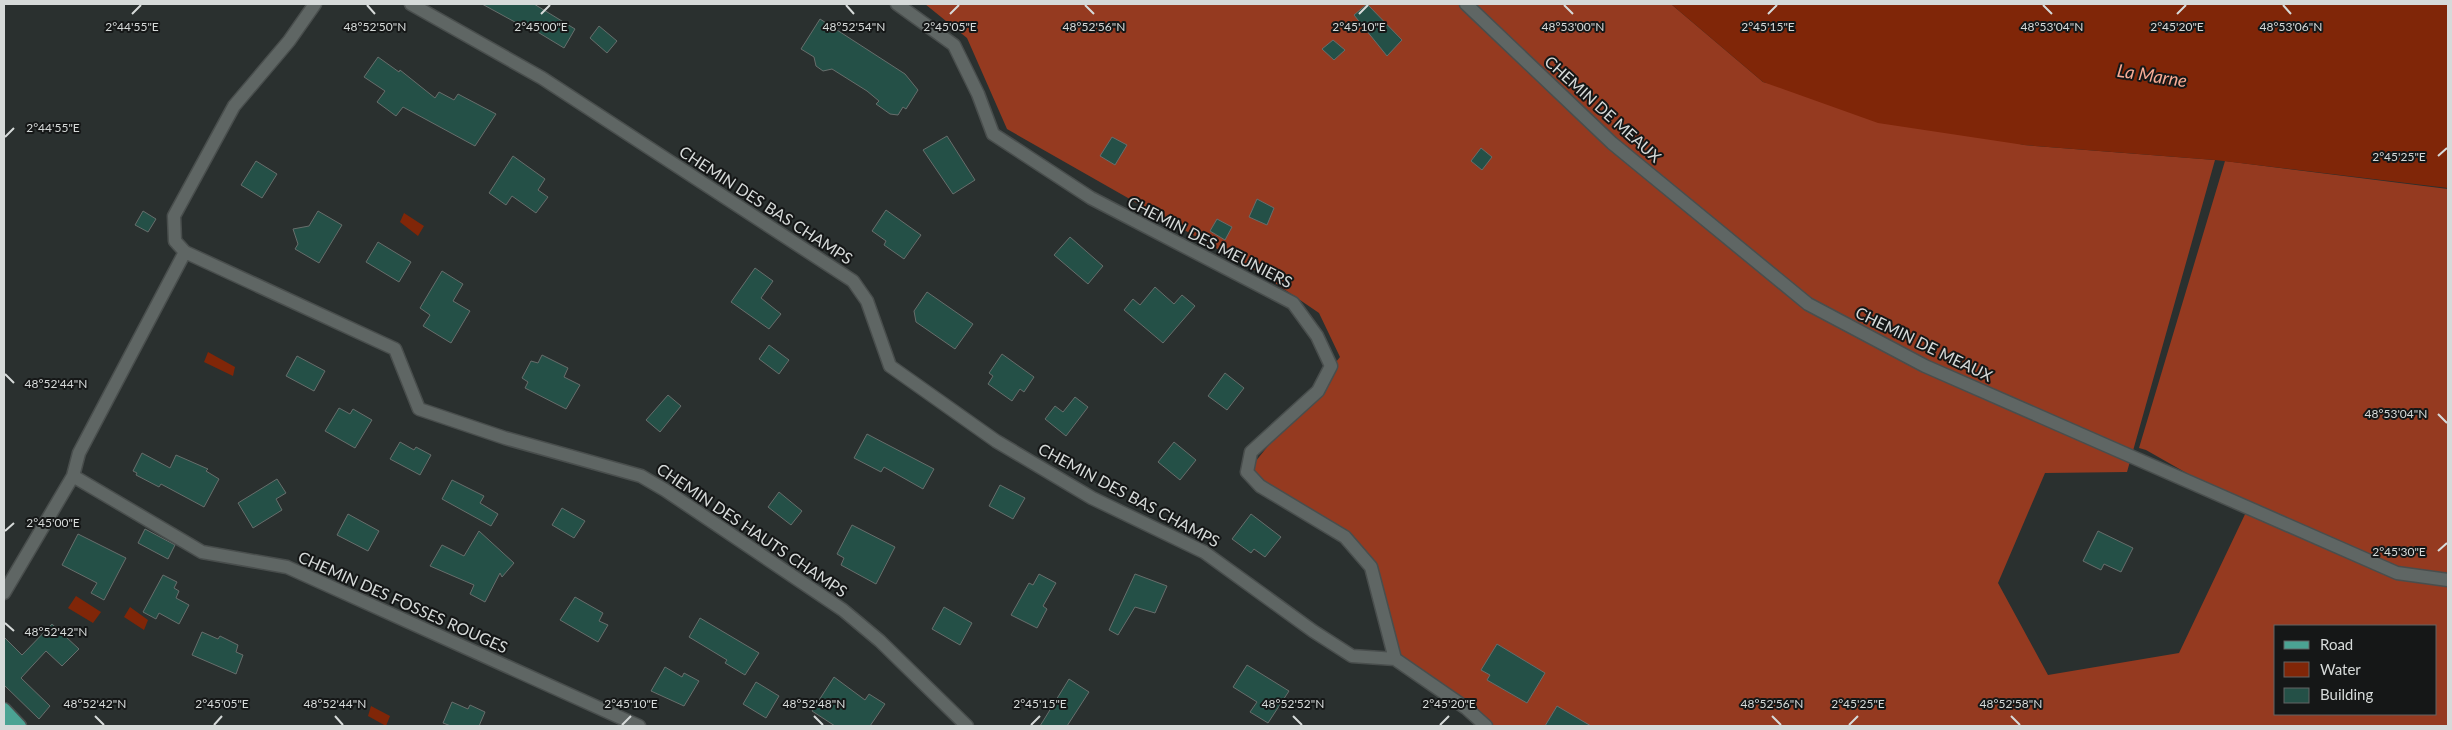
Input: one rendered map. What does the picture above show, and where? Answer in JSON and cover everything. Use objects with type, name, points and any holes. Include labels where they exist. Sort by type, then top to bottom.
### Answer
[{"type":"main road","points":[[4,709],[20,726]]},
{"type":"street","points":[[4,593],[74,476],[79,454],[185,252],[175,241],[174,216],[198,168],[234,106],[289,41],[315,4]]},
{"type":"street","name":"CHEMIN DES BAS CHAMPS","points":[[411,4],[542,78],[853,281],[867,302],[890,366],[996,441],[1092,498],[1204,552],[1313,631],[1352,656],[1395,660]]},
{"type":"street","name":"CHEMIN DES MEUNIERS","points":[[897,4],[954,45],[978,94],[993,134],[1091,198],[1293,303],[1317,336],[1331,366],[1318,390],[1251,452],[1247,472],[1260,486],[1345,537],[1371,567],[1395,660]]},
{"type":"street","name":"CHEMIN DE MEAUX","points":[[1466,4],[1612,143],[1808,304],[1925,366],[2397,573],[2448,580]]},
{"type":"street","name":"CHEMIN DES HAUTS CHAMPS","points":[[185,252],[395,349],[419,408],[505,438],[641,476],[665,490],[843,610],[880,641],[966,726]]},
{"type":"street","name":"CHEMIN DES FOSSES ROUGES","points":[[74,476],[202,552],[287,567],[639,726]]},
{"type":"street","points":[[1395,660],[1466,708],[1486,726]]},
{"type":"shaded area","points":[[925,4],[1671,4],[1763,82],[2024,145],[2215,160],[2127,472],[2045,473],[1998,583],[2048,675],[2179,653],[2248,508],[2146,450],[2139,448],[2225,161],[2448,189],[2448,726],[1486,726],[1395,659],[1371,567],[1345,537],[1247,472],[1340,357],[1319,313],[1265,276],[1007,129],[967,38]]},
{"type":"water","name":"La Marne","points":[[1671,4],[2448,4],[2448,188],[2215,160],[2024,145],[1878,123],[1763,82]]},
{"type":"water","points":[[404,213],[424,226],[418,236],[400,222]]},
{"type":"water","points":[[208,352],[235,367],[233,376],[204,362]]},
{"type":"water","points":[[76,596],[101,612],[93,623],[68,608]]},
{"type":"water","points":[[130,607],[148,620],[144,630],[124,617]]},
{"type":"water","points":[[371,706],[390,716],[386,726],[368,716]]},
{"type":"building","points":[[482,4],[534,4],[575,29],[564,48],[526,25],[524,27]]},
{"type":"building","points":[[1367,4],[1402,40],[1387,56],[1354,15]]},
{"type":"building","points":[[820,19],[905,74],[918,90],[906,109],[903,107],[898,115],[890,114],[876,104],[879,101],[867,91],[832,69],[823,71],[816,66],[814,57],[801,49]]},
{"type":"building","points":[[599,26],[617,41],[607,53],[590,38]]},
{"type":"building","points":[[1333,40],[1345,50],[1334,60],[1322,49]]},
{"type":"building","points":[[378,57],[399,72],[400,70],[435,98],[439,92],[454,100],[458,94],[496,114],[475,146],[403,107],[396,116],[377,102],[385,91],[364,77]]},
{"type":"building","points":[[947,136],[975,180],[953,194],[923,150]]},
{"type":"building","points":[[1112,137],[1127,145],[1115,165],[1100,156]]},
{"type":"building","points":[[1481,148],[1492,157],[1482,170],[1471,161]]},
{"type":"building","points":[[513,156],[545,179],[538,190],[548,197],[536,213],[512,196],[506,205],[489,193]]},
{"type":"building","points":[[256,161],[277,174],[262,198],[241,185]]},
{"type":"building","points":[[1257,199],[1274,208],[1267,225],[1249,217]]},
{"type":"building","points":[[886,210],[921,235],[904,259],[884,245],[886,241],[872,231]]},
{"type":"building","points":[[143,211],[156,219],[148,232],[135,225]]},
{"type":"building","points":[[318,211],[342,225],[319,263],[295,249],[298,244],[293,229],[309,226]]},
{"type":"building","points":[[1217,219],[1232,227],[1225,240],[1210,231]]},
{"type":"building","points":[[1070,237],[1103,266],[1088,284],[1054,255]]},
{"type":"building","points":[[378,242],[411,262],[399,282],[366,262]]},
{"type":"building","points":[[755,268],[773,281],[761,298],[781,314],[769,329],[731,302]]},
{"type":"building","points":[[442,271],[463,284],[453,301],[470,311],[451,343],[423,326],[430,315],[420,308]]},
{"type":"building","points":[[1155,287],[1174,304],[1182,295],[1195,306],[1163,343],[1124,310],[1133,299],[1140,305]]},
{"type":"building","points":[[927,292],[973,324],[955,349],[916,322],[914,311]]},
{"type":"building","points":[[769,345],[789,360],[779,374],[759,359]]},
{"type":"building","points":[[1002,354],[1034,377],[1024,392],[1020,389],[1012,401],[988,384],[993,376],[989,373]]},
{"type":"building","points":[[542,355],[568,368],[564,377],[580,385],[566,409],[525,388],[528,382],[522,378],[531,361],[538,363]]},
{"type":"building","points":[[297,356],[325,371],[314,391],[286,376]]},
{"type":"building","points":[[1225,373],[1244,388],[1227,410],[1208,396]]},
{"type":"building","points":[[668,395],[681,406],[660,432],[646,420]]},
{"type":"building","points":[[1075,397],[1088,407],[1066,436],[1045,419],[1055,406],[1063,412]]},
{"type":"building","points":[[339,408],[350,414],[353,409],[372,420],[355,448],[325,431]]},
{"type":"building","points":[[867,434],[934,469],[923,489],[884,467],[881,472],[854,458]]},
{"type":"building","points":[[400,442],[414,450],[416,447],[431,455],[420,475],[390,459]]},
{"type":"building","points":[[1174,442],[1196,460],[1180,480],[1158,462]]},
{"type":"building","points":[[142,453],[170,468],[176,455],[208,469],[206,471],[219,479],[204,507],[161,484],[159,487],[136,475],[137,473],[133,471]]},
{"type":"building","points":[[277,479],[286,493],[276,499],[282,510],[253,528],[238,503]]},
{"type":"building","points":[[452,480],[484,496],[480,503],[498,514],[491,526],[442,499]]},
{"type":"building","points":[[1000,485],[1025,498],[1013,519],[989,506]]},
{"type":"building","points":[[779,492],[802,511],[791,525],[768,507]]},
{"type":"building","points":[[562,508],[585,521],[574,538],[552,525]]},
{"type":"building","points":[[348,514],[379,531],[368,551],[337,535]]},
{"type":"building","points":[[1251,514],[1281,537],[1265,557],[1254,549],[1251,553],[1232,539]]},
{"type":"building","points":[[852,525],[895,547],[876,584],[841,565],[844,558],[837,554]]},
{"type":"building","points":[[145,529],[175,545],[168,559],[138,543]]},
{"type":"building","points":[[479,531],[514,563],[502,577],[500,573],[485,602],[470,594],[474,585],[430,566],[442,545],[464,556]]},
{"type":"building","points":[[2098,531],[2133,548],[2121,572],[2104,564],[2101,570],[2083,561]]},
{"type":"building","points":[[78,534],[126,558],[104,600],[91,593],[97,583],[62,565]]},
{"type":"building","points":[[1039,574],[1056,583],[1043,606],[1047,609],[1037,628],[1011,615],[1029,583],[1033,585]]},
{"type":"building","points":[[1135,574],[1167,586],[1155,613],[1135,607],[1118,635],[1109,630]]},
{"type":"building","points":[[163,575],[177,582],[174,588],[179,591],[176,598],[189,605],[179,624],[159,613],[156,619],[143,612]]},
{"type":"building","points":[[575,597],[603,613],[599,621],[608,625],[598,642],[560,620]]},
{"type":"building","points":[[944,607],[972,623],[960,645],[932,629]]},
{"type":"building","points":[[700,618],[759,653],[745,675],[725,663],[727,660],[689,637]]},
{"type":"building","points":[[52,624],[79,649],[62,666],[46,651],[21,678],[50,706],[39,719],[4,685],[4,637],[22,655]]},
{"type":"building","points":[[202,632],[218,639],[220,636],[238,645],[236,652],[243,655],[236,674],[192,655]]},
{"type":"building","points":[[1497,644],[1545,673],[1527,703],[1487,680],[1490,675],[1481,670]]},
{"type":"building","points":[[1247,665],[1289,691],[1268,723],[1250,712],[1257,702],[1233,687]]},
{"type":"building","points":[[665,667],[682,677],[684,673],[699,681],[684,706],[651,691]]},
{"type":"building","points":[[834,677],[865,700],[869,694],[885,704],[870,726],[835,726],[812,711]]},
{"type":"building","points":[[1069,679],[1089,692],[1067,726],[1040,726]]},
{"type":"building","points":[[756,682],[779,696],[766,718],[743,704]]},
{"type":"building","points":[[452,702],[468,709],[470,705],[485,712],[479,726],[451,726],[443,723]]},
{"type":"building","points":[[1557,706],[1591,726],[1545,726]]}]
